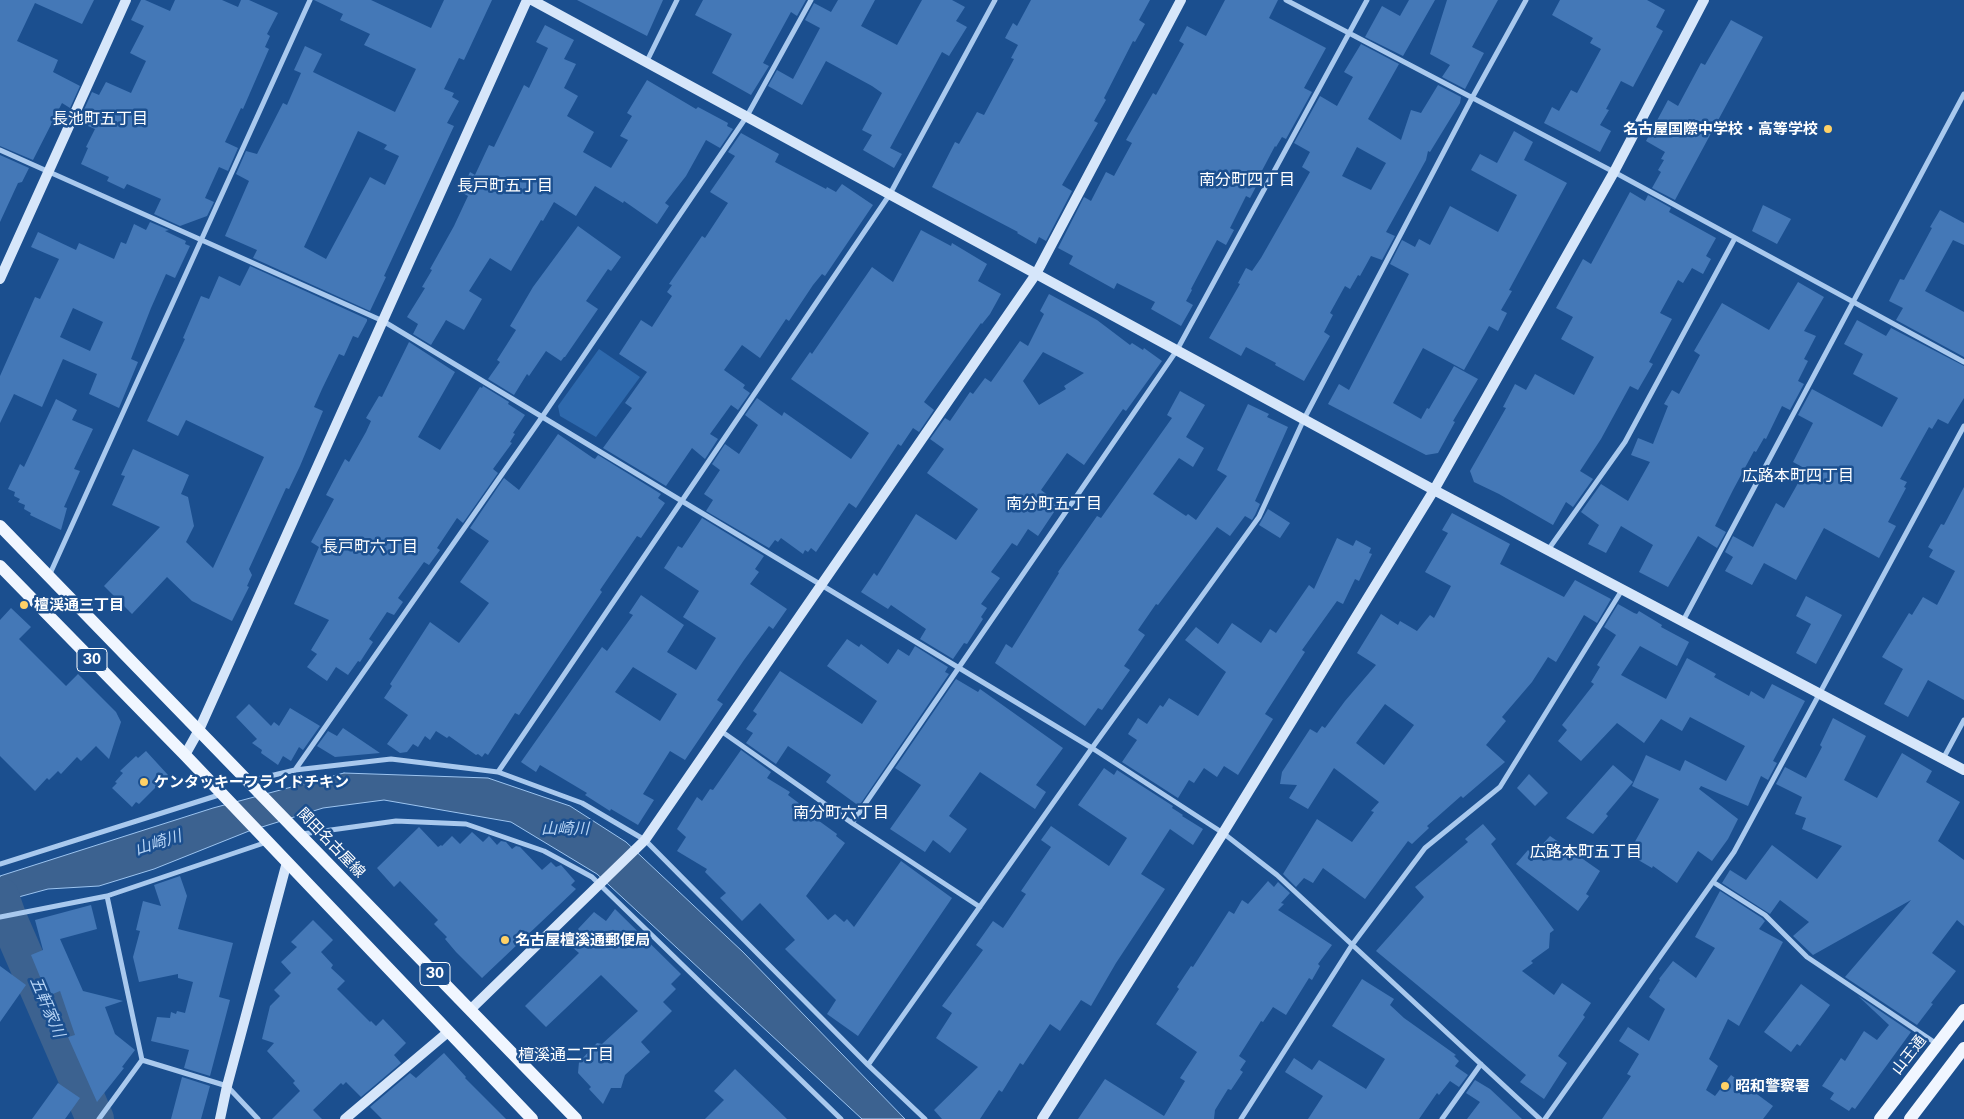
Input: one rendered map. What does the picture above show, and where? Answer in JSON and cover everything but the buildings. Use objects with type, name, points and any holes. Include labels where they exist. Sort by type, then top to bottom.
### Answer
[{"type":"main road","name":"関田名古屋線","points":[[0,526],[576,1119]]},
{"type":"main road","name":"30","points":[[0,566],[185,754],[532,1119]]},
{"type":"main road","name":"山王通","points":[[1880,1119],[1964,1010]]},
{"type":"main road","points":[[1910,1119],[1964,1048]]},
{"type":"street","points":[[0,278],[126,0]]},
{"type":"street","points":[[49,577],[310,0]]},
{"type":"street","points":[[185,754],[198,730],[527,0]]},
{"type":"street","points":[[532,0],[1434,490],[1964,770]]},
{"type":"street","points":[[646,61],[678,0]]},
{"type":"street","points":[[295,770],[542,417],[748,116],[811,0]]},
{"type":"street","points":[[498,772],[683,502],[890,194],[995,0]]},
{"type":"street","points":[[470,1010],[645,840],[1036,274],[1180,0]]},
{"type":"street","points":[[1286,0],[1614,172],[1964,362]]},
{"type":"street","points":[[852,823],[1177,350],[1367,0]]},
{"type":"street","points":[[868,1065],[1092,748],[1259,517],[1304,419],[1472,98],[1526,0]]},
{"type":"street","points":[[1042,1119],[1223,833],[1434,490],[1614,172],[1704,0]]},
{"type":"street","points":[[1683,621],[1964,94]]},
{"type":"street","points":[[0,150],[383,321],[1092,748],[1223,833],[1276,875],[1540,1119]]},
{"type":"street","points":[[1548,550],[1625,442],[1735,238]]},
{"type":"street","points":[[1545,1119],[1734,852],[1964,426]]},
{"type":"street","points":[[1241,1119],[1352,945],[1425,848],[1500,787],[1622,590]]},
{"type":"street","points":[[1943,759],[1964,720]]},
{"type":"street","points":[[721,731],[852,823],[980,907]]},
{"type":"street","points":[[248,781],[295,770],[391,759],[498,772],[582,803],[645,840],[868,1065],[925,1119]]},
{"type":"street","points":[[0,864],[222,794]]},
{"type":"street","points":[[297,832],[396,821],[466,824],[544,851],[601,883],[841,1119]]},
{"type":"street","points":[[0,917],[107,896],[267,841]]},
{"type":"street","points":[[220,1119],[286,862]]},
{"type":"street","points":[[1713,882],[1765,915],[1807,957],[1938,1044]]},
{"type":"street","points":[[99,1119],[142,1060],[107,896]]},
{"type":"street","points":[[345,1119],[448,1032]]},
{"type":"street","points":[[142,1060],[227,1086],[258,1119]]},
{"type":"street","points":[[1442,1119],[1481,1064]]},
{"type":"shaded area","points":[[599,349],[640,377],[596,437],[560,416],[558,406]]},
{"type":"water","name":"山崎川","points":[[344,773],[488,778],[570,806],[626,842],[743,952],[905,1119],[862,1119],[597,874],[511,822],[384,800],[323,808],[249,831],[154,869],[99,886],[48,889],[0,902],[0,876],[213,808]]},
{"type":"waterway","name":"五軒家川","points":[[0,896],[95,1119]]},
{"type":"place","name":"名古屋国際中学校・高等学校","points":[[1828,129]]},
{"type":"place","name":"檀渓通三丁目","points":[[24,605]]},
{"type":"place","name":"ケンタッキーフライドチキン","points":[[144,782]]},
{"type":"place","name":"名古屋檀溪通郵便局","points":[[505,940]]},
{"type":"place","name":"昭和警察署","points":[[1725,1086]]},
{"type":"district","name":"長池町五丁目","points":[[100,119]]},
{"type":"district","name":"南分町四丁目","points":[[1247,180]]},
{"type":"district","name":"長戸町五丁目","points":[[505,186]]},
{"type":"district","name":"広路本町四丁目","points":[[1798,476]]},
{"type":"district","name":"南分町五丁目","points":[[1054,504]]},
{"type":"district","name":"長戸町六丁目","points":[[370,547]]},
{"type":"district","name":"南分町六丁目","points":[[841,813]]},
{"type":"district","name":"広路本町五丁目","points":[[1586,852]]},
{"type":"district","name":"檀溪通二丁目","points":[[566,1055]]}]
